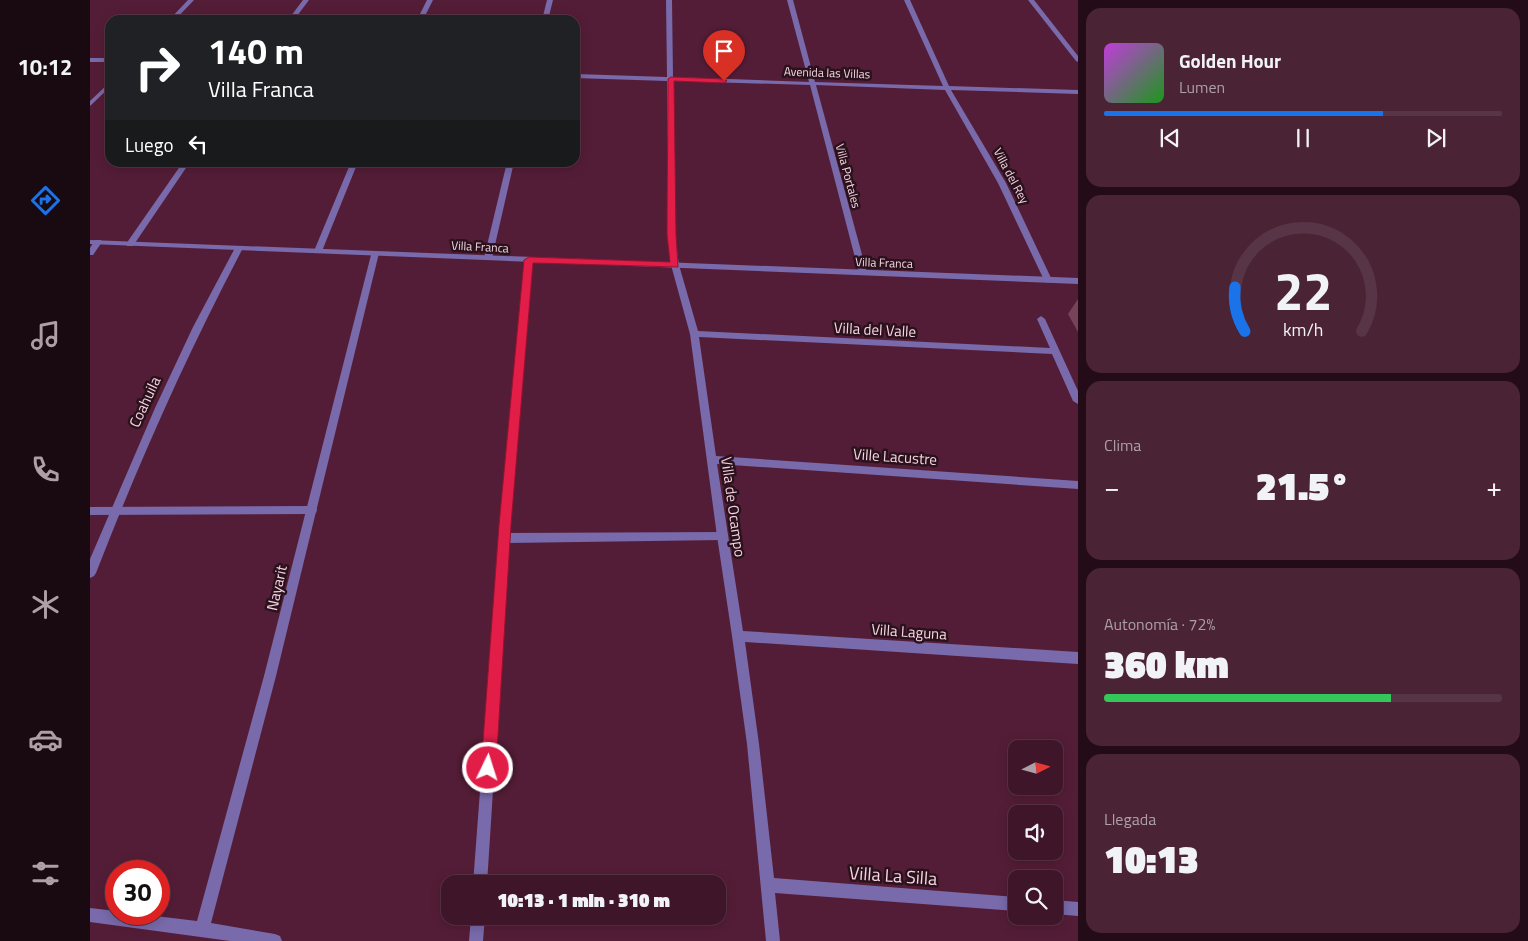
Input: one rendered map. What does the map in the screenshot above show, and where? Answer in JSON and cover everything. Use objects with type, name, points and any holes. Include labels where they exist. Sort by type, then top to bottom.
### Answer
[{"type":"street","points":[[177,15],[191,0]]},
{"type":"street","points":[[295,15],[306,0]]},
{"type":"street","points":[[422,15],[430,0]]},
{"type":"street","points":[[546,15],[550,0]]},
{"type":"street","name":"Villa de Ocampo","points":[[669,0],[671,234],[675,265],[694,334],[738,636],[753,744],[774,941]]},
{"type":"street","name":"Villa Portales","points":[[790,0],[862,273]]},
{"type":"street","name":"Villa del Rey","points":[[907,0],[946,88],[1002,183],[1048,280]]},
{"type":"street","points":[[1030,0],[1078,60]]},
{"type":"street","points":[[90,60],[105,60]]},
{"type":"street","name":"Avenida las Villas","points":[[580,76],[1078,92]]},
{"type":"street","points":[[90,104],[105,89]]},
{"type":"street","points":[[130,244],[184,167]]},
{"type":"street","points":[[318,251],[353,167]]},
{"type":"street","points":[[488,258],[510,167]]},
{"type":"street","points":[[90,253],[94,242]]},
{"type":"street","name":"Villa Franca","points":[[94,242],[1078,281]]},
{"type":"street","name":"Coahuila","points":[[90,573],[132,466],[204,314],[239,248]]},
{"type":"street","name":"Nayarit","points":[[202,929],[267,693],[375,253]]},
{"type":"street","points":[[481,875],[504,538],[529,260]]},
{"type":"street","points":[[1041,319],[1078,401]]},
{"type":"street","name":"Villa del Valle","points":[[694,334],[1055,351]]},
{"type":"street","name":"Ville Lacustre","points":[[711,460],[1078,485]]},
{"type":"street","points":[[90,511],[312,510]]},
{"type":"street","points":[[504,538],[722,536]]},
{"type":"street","name":"Villa Laguna","points":[[738,636],[1078,658]]},
{"type":"street","name":"Villa La Silla","points":[[768,885],[1008,903]]},
{"type":"street","points":[[1063,907],[1078,909]]},
{"type":"street","points":[[90,915],[202,929],[275,941]]},
{"type":"street","points":[[476,941],[477,925]]},
{"type":"route","points":[[488,768],[505,525],[529,260],[675,265],[671,234],[671,79],[724,81]]}]
